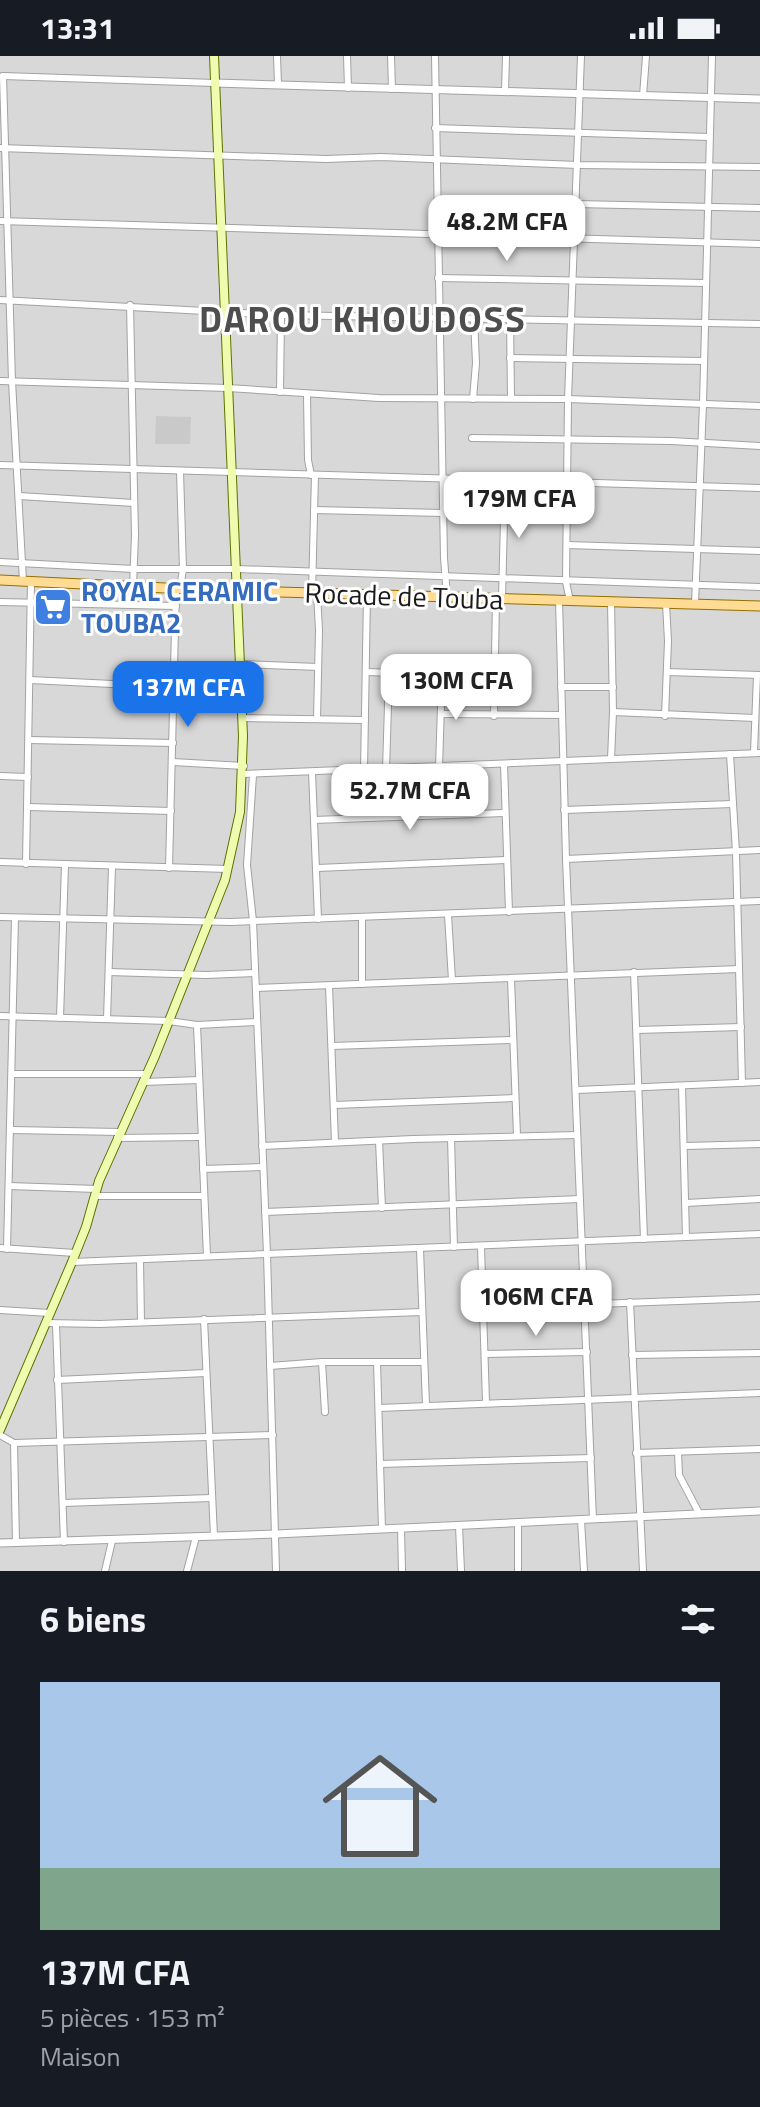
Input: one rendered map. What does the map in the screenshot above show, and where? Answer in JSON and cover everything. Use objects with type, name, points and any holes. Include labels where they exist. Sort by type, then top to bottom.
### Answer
[{"type":"main road","points":[[0,1432],[74,1258],[118,1135],[209,921],[228,869],[247,771],[242,718],[214,56]]},
{"type":"main road","name":"Rocade de Touba","points":[[0,580],[178,589],[760,606]]},
{"type":"street","points":[[277,56],[278,85]]},
{"type":"street","points":[[347,56],[348,88]]},
{"type":"street","points":[[391,56],[392,89]]},
{"type":"street","points":[[435,56],[438,317],[447,597]]},
{"type":"street","points":[[505,92],[506,56]]},
{"type":"street","points":[[581,56],[561,687],[593,1519]]},
{"type":"street","points":[[643,96],[646,56]]},
{"type":"street","points":[[695,604],[712,56]]},
{"type":"street","points":[[26,864],[31,602],[21,562],[10,300],[3,221],[2,76],[760,99]]},
{"type":"street","points":[[435,128],[709,137]]},
{"type":"street","points":[[2,148],[578,165],[760,167]]},
{"type":"street","points":[[437,201],[760,208]]},
{"type":"street","points":[[3,221],[760,244]]},
{"type":"street","points":[[438,278],[705,283]]},
{"type":"street","points":[[0,300],[281,315],[760,324]]},
{"type":"street","points":[[130,305],[133,586]]},
{"type":"street","points":[[280,392],[281,315]]},
{"type":"street","points":[[473,399],[476,363],[474,318]]},
{"type":"street","points":[[510,319],[511,398]]},
{"type":"street","points":[[510,358],[704,361]]},
{"type":"street","points":[[0,381],[228,388],[307,395],[440,400],[568,399],[760,406]]},
{"type":"street","points":[[307,395],[308,460],[313,475],[312,574],[318,667],[317,719]]},
{"type":"street","points":[[472,438],[760,446]]},
{"type":"street","points":[[0,465],[760,488]]},
{"type":"street","points":[[169,868],[176,606],[183,569],[180,471]]},
{"type":"street","points":[[494,716],[499,598],[503,579],[505,480]]},
{"type":"street","points":[[19,496],[134,503]]},
{"type":"street","points":[[314,510],[443,513]]},
{"type":"street","points":[[567,545],[760,551]]},
{"type":"street","points":[[0,562],[134,569],[237,569],[312,574],[760,587]]},
{"type":"street","points":[[364,771],[367,595]]},
{"type":"street","points":[[0,602],[176,606]]},
{"type":"street","points":[[611,602],[611,759]]},
{"type":"street","points":[[665,716],[666,603]]},
{"type":"street","points":[[241,664],[318,667]]},
{"type":"street","points":[[367,672],[495,677]]},
{"type":"street","points":[[173,762],[247,771],[312,772],[757,753],[755,718],[758,675],[667,672]]},
{"type":"street","points":[[386,770],[389,673]]},
{"type":"street","points":[[439,767],[442,675]]},
{"type":"street","points":[[30,680],[174,687]]},
{"type":"street","points":[[561,687],[613,687]]},
{"type":"street","points":[[613,712],[755,718]]},
{"type":"street","points":[[441,714],[562,715]]},
{"type":"street","points":[[242,718],[365,720]]},
{"type":"street","points":[[29,740],[173,743]]},
{"type":"street","points":[[730,754],[736,852],[742,1083]]},
{"type":"street","points":[[504,764],[509,912]]},
{"type":"street","points":[[247,771],[247,865],[253,921],[267,1254],[276,1571]]},
{"type":"street","points":[[312,772],[318,919]]},
{"type":"street","points":[[0,776],[28,777]]},
{"type":"street","points":[[564,810],[732,804]]},
{"type":"street","points":[[28,807],[171,811]]},
{"type":"street","points":[[314,820],[504,813]]},
{"type":"street","points":[[566,859],[760,850]]},
{"type":"street","points":[[317,868],[506,860]]},
{"type":"street","points":[[0,862],[228,869]]},
{"type":"street","points":[[60,1018],[65,865]]},
{"type":"street","points":[[107,1019],[112,867]]},
{"type":"street","points":[[0,917],[253,921],[760,901]]},
{"type":"street","points":[[448,915],[452,980]]},
{"type":"street","points":[[15,918],[11,1130],[4,1248],[74,1258],[140,1260],[760,1234]]},
{"type":"street","points":[[362,918],[362,984]]},
{"type":"street","points":[[256,988],[739,969]]},
{"type":"street","points":[[109,972],[255,973]]},
{"type":"street","points":[[634,972],[644,1239]]},
{"type":"street","points":[[511,979],[517,1135]]},
{"type":"street","points":[[329,986],[335,1142]]},
{"type":"street","points":[[0,1016],[169,1021],[197,1025],[257,1022]]},
{"type":"street","points":[[197,1025],[207,1256]]},
{"type":"street","points":[[637,1030],[741,1027]]},
{"type":"street","points":[[332,1046],[512,1040]]},
{"type":"street","points":[[12,1074],[199,1080]]},
{"type":"street","points":[[577,1090],[760,1082]]},
{"type":"street","points":[[682,1086],[686,1237]]},
{"type":"street","points":[[334,1105],[514,1098]]},
{"type":"street","points":[[11,1130],[201,1137]]},
{"type":"street","points":[[262,1146],[577,1135]]},
{"type":"street","points":[[451,1138],[454,1247]]},
{"type":"street","points":[[379,1141],[382,1208]]},
{"type":"street","points":[[685,1146],[760,1144]]},
{"type":"street","points":[[0,1158],[10,1159]]},
{"type":"street","points":[[203,1169],[262,1167]]},
{"type":"street","points":[[9,1186],[96,1193],[204,1196]]},
{"type":"street","points":[[265,1212],[580,1199]]},
{"type":"street","points":[[686,1203],[760,1199]]},
{"type":"street","points":[[481,1247],[486,1402]]},
{"type":"street","points":[[420,1249],[426,1405]]},
{"type":"street","points":[[140,1260],[141,1322]]},
{"type":"street","points":[[484,1308],[760,1298]]},
{"type":"street","points":[[630,1302],[643,1571]]},
{"type":"street","points":[[0,1310],[50,1313]]},
{"type":"street","points":[[46,1323],[422,1312]]},
{"type":"street","points":[[204,1319],[214,1536]]},
{"type":"street","points":[[56,1325],[64,1542]]},
{"type":"street","points":[[485,1354],[587,1352]]},
{"type":"street","points":[[632,1355],[760,1353]]},
{"type":"street","points":[[270,1366],[322,1362],[424,1362]]},
{"type":"street","points":[[322,1362],[325,1412]]},
{"type":"street","points":[[377,1362],[382,1529]]},
{"type":"street","points":[[57,1380],[206,1373]]},
{"type":"street","points":[[379,1408],[760,1393]]},
{"type":"street","points":[[0,1432],[14,1443],[273,1435]]},
{"type":"street","points":[[14,1443],[16,1543]]},
{"type":"street","points":[[636,1453],[760,1449]]},
{"type":"street","points":[[678,1452],[679,1475],[699,1513]]},
{"type":"street","points":[[380,1464],[591,1458]]},
{"type":"street","points":[[63,1503],[211,1498]]},
{"type":"street","points":[[0,1543],[112,1541],[760,1511]]},
{"type":"street","points":[[581,1520],[584,1571]]},
{"type":"street","points":[[518,1523],[518,1571]]},
{"type":"street","points":[[459,1526],[461,1571]]},
{"type":"street","points":[[401,1528],[402,1571]]},
{"type":"street","points":[[187,1571],[196,1537]]},
{"type":"street","points":[[105,1571],[112,1541]]},
{"type":"shaded area","points":[[0,56],[760,56],[760,1571],[0,1571]]},
{"type":"shaded area","points":[[156,416],[191,417],[190,444],[155,444]]},
{"type":"place","name":"ROYAL CERAMIC TOUBA2","points":[[53,607]]},
{"type":"district","name":"DAROU KHOUDOSS","points":[[363,319]]}]
